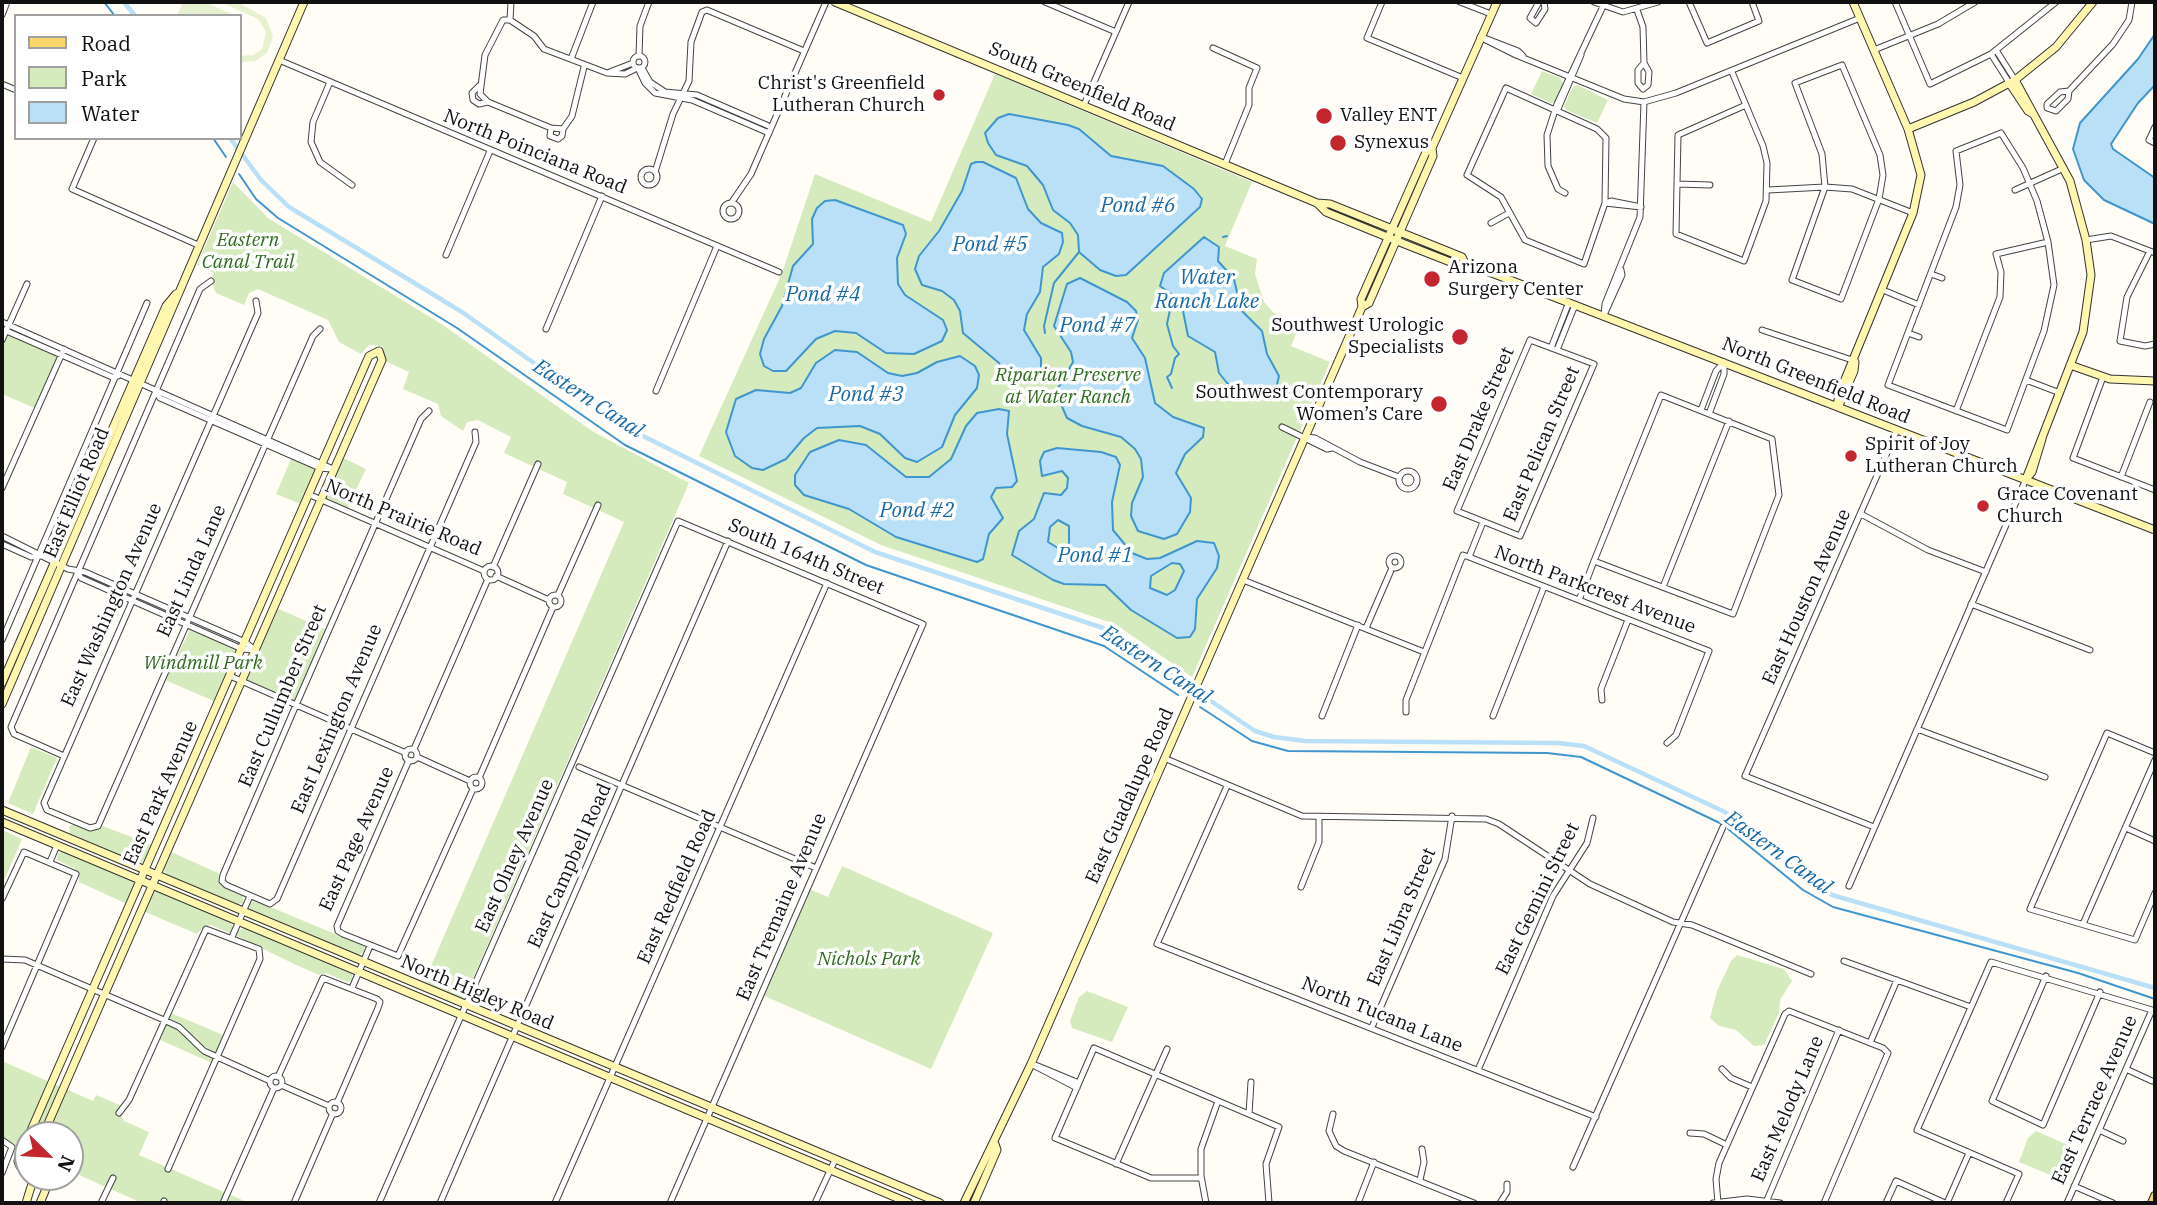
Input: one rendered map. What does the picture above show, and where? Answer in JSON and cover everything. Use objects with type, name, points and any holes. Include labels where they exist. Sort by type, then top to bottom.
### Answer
[{"type":"main road","name":"East Elliot Road","points":[[2,683],[137,384],[174,309],[177,294],[304,2]]},
{"type":"main road","name":"South Greenfield Road","points":[[835,2],[1317,203],[1326,212],[1394,235]]},
{"type":"main road","name":"East Guadalupe Road","points":[[964,1203],[989,1147],[995,1144],[1031,1064],[1362,307],[1369,303],[1426,152],[1432,148],[1496,2]]},
{"type":"main road","points":[[1838,407],[1913,213],[1921,175],[1908,129],[1853,2]]},
{"type":"main road","points":[[1908,129],[2013,82],[2056,47],[2093,2]]},
{"type":"main road","points":[[2013,82],[2064,168],[2086,240],[2091,275],[2089,305],[2070,365],[2032,472],[2026,479]]},
{"type":"main road","points":[[1317,203],[1329,208],[1337,207],[1394,235]]},
{"type":"main road","name":"North Greenfield Road","points":[[1394,235],[1458,265],[1465,263],[2155,530]]},
{"type":"main road","name":"East Park Avenue","points":[[36,1121],[369,356],[376,351],[381,353],[382,360],[49,1121]]},
{"type":"main road","points":[[2070,365],[2103,377],[2133,382],[2155,381]]},
{"type":"main road","name":"East Elliot Road","points":[[2,704],[58,564]]},
{"type":"main road","name":"North Higley Road","points":[[2,810],[940,1203]]},
{"type":"main road","name":"North Higley Road","points":[[2,821],[909,1203]]},
{"type":"main road","name":"East Guadalupe Road","points":[[974,1203],[997,1150],[995,1144]]},
{"type":"main road","points":[[2152,1203],[2155,1196]]},
{"type":"street","points":[[2,15],[7,2]]},
{"type":"street","points":[[510,2],[507,20],[485,55],[480,94],[488,102],[551,128],[563,129]]},
{"type":"street","points":[[571,59],[593,2]]},
{"type":"street","points":[[649,2],[640,26],[638,67],[643,73],[665,92],[683,96],[697,95],[770,130]]},
{"type":"street","points":[[732,202],[751,174],[825,2]]},
{"type":"street","points":[[1045,2],[1116,32]]},
{"type":"street","points":[[1084,105],[1129,2]]},
{"type":"street","points":[[1382,2],[1367,38],[1463,78]]},
{"type":"street","points":[[1460,2],[1491,14]]},
{"type":"street","points":[[1594,2],[1623,12],[1658,2]]},
{"type":"street","points":[[1689,2],[1707,43],[1759,21],[1752,2]]},
{"type":"street","points":[[1895,2],[1930,84],[1994,52],[2056,2]]},
{"type":"street","points":[[1874,50],[1938,24],[1975,2]]},
{"type":"street","points":[[2069,91],[2096,65],[2123,31],[2132,2]]},
{"type":"street","points":[[1565,193],[1554,181],[1545,152],[1547,135],[1604,4]]},
{"type":"street","points":[[655,172],[689,81],[692,38],[702,12],[707,10],[804,51]]},
{"type":"street","points":[[1637,10],[1643,27],[1644,63]]},
{"type":"street","points":[[1480,37],[1518,51],[1523,56],[1571,78],[1624,99],[1644,102],[1662,99],[1732,72],[1860,18]]},
{"type":"street","points":[[507,20],[534,36],[544,49],[584,67],[607,73],[638,67],[645,61],[639,56]]},
{"type":"street","points":[[1213,48],[1257,68],[1249,88],[1249,106],[1225,164]]},
{"type":"street","points":[[1994,52],[2013,82]]},
{"type":"street","name":"North Poinciana Road","points":[[279,60],[779,272]]},
{"type":"street","points":[[1842,65],[1880,155],[1883,175],[1879,199],[1840,299],[1792,280],[1825,187],[1822,154],[1795,83],[1842,65]]},
{"type":"street","points":[[551,128],[550,136],[558,139],[562,136],[563,129],[572,116],[584,67]]},
{"type":"street","points":[[1732,72],[1746,105],[1763,146],[1768,190],[1762,217],[1744,261],[1676,234],[1678,135],[1746,105]]},
{"type":"street","points":[[330,82],[313,122],[311,142],[320,162],[352,186]]},
{"type":"street","points":[[479,86],[472,93],[473,100],[479,104],[488,102]]},
{"type":"street","points":[[1506,89],[1557,110],[1605,135],[1605,203],[1584,264],[1529,243],[1518,232],[1496,192],[1468,175],[1506,89]]},
{"type":"street","points":[[1604,316],[1622,275],[1620,270],[1637,227],[1641,207],[1644,102]]},
{"type":"street","points":[[2155,127],[2149,138],[2150,143],[2155,144]]},
{"type":"street","points":[[2000,133],[2030,183],[2048,242],[2053,268],[2053,299],[2007,430],[1888,385],[1956,207],[1959,185],[1956,151],[2000,133]]},
{"type":"street","points":[[93,140],[72,189],[198,245]]},
{"type":"street","points":[[446,255],[490,151]]},
{"type":"street","points":[[2015,190],[2064,168]]},
{"type":"street","points":[[1677,184],[1710,185]]},
{"type":"street","points":[[1768,190],[1825,187],[1852,189],[1913,213]]},
{"type":"street","points":[[546,328],[602,196]]},
{"type":"street","points":[[1605,203],[1641,207]]},
{"type":"street","points":[[1491,223],[1509,213]]},
{"type":"street","points":[[2086,240],[2111,236],[2152,252],[2127,297],[2120,341],[2145,346],[2155,344]]},
{"type":"street","points":[[1956,411],[2000,298],[2001,272],[1996,254],[2048,242]]},
{"type":"street","points":[[656,391],[717,246]]},
{"type":"street","points":[[1931,274],[1942,278]]},
{"type":"street","points":[[64,756],[11,732],[200,289],[211,281]]},
{"type":"street","points":[[2,340],[5,328],[27,284]]},
{"type":"street","points":[[1882,290],[1919,305]]},
{"type":"street","name":"East Washington Avenue","points":[[69,819],[43,807],[258,313],[256,301]]},
{"type":"street","points":[[2,640],[148,303]]},
{"type":"street","points":[[1554,349],[1572,304]]},
{"type":"street","name":"North Prairie Road","points":[[2,322],[5,328],[115,371],[118,376],[156,392],[160,398],[333,469]]},
{"type":"street","name":"East Linda Lane","points":[[69,819],[95,829],[313,336],[320,329]]},
{"type":"street","points":[[1762,330],[1855,361]]},
{"type":"street","points":[[1909,333],[1919,337]]},
{"type":"street","name":"East Drake Street","points":[[1483,522],[1457,511],[1530,340],[1554,349]]},
{"type":"street","name":"East Pelican Street","points":[[1483,522],[1520,536],[1594,364],[1554,349]]},
{"type":"street","points":[[2,488],[62,352]]},
{"type":"street","points":[[1700,410],[1716,370],[1724,362]]},
{"type":"street","points":[[1709,414],[1724,374],[1724,362]]},
{"type":"street","points":[[2103,377],[2073,458],[2155,490]]},
{"type":"street","points":[[2026,380],[2060,393]]},
{"type":"street","points":[[1579,600],[1594,561],[1661,395],[1772,439],[1779,495],[1733,614],[1594,561]]},
{"type":"street","points":[[2121,477],[2150,401]]},
{"type":"street","name":"East Cullumber Street","points":[[250,895],[222,881],[375,523],[421,419],[429,411]]},
{"type":"street","points":[[1663,587],[1728,421]]},
{"type":"street","points":[[1282,427],[1326,449],[1332,448],[1399,477]]},
{"type":"street","name":"East Houston Avenue","points":[[1874,827],[1745,776],[1897,430]]},
{"type":"street","name":"East Lexington Avenue","points":[[250,895],[274,904],[476,442],[475,432]]},
{"type":"street","points":[[493,567],[484,571],[488,579],[496,576],[493,567],[538,464]]},
{"type":"street","points":[[1849,886],[2026,479]]},
{"type":"street","name":"North Prairie Road","points":[[308,494],[484,571]]},
{"type":"street","points":[[352,988],[370,946],[398,956],[473,789],[482,785],[479,778],[553,607],[561,604],[558,595],[598,505]]},
{"type":"street","points":[[1861,514],[1928,550],[1986,572]]},
{"type":"street","name":"South 164th Street","points":[[678,520],[923,624]]},
{"type":"street","name":"East Olney Avenue","points":[[379,1203],[678,520]]},
{"type":"street","points":[[1406,712],[1406,700],[1463,555],[1469,557],[1483,522]]},
{"type":"street","points":[[2,536],[78,573],[81,578],[133,597],[254,650]]},
{"type":"street","name":"East Campbell Road","points":[[440,1203],[728,541]]},
{"type":"street","points":[[2,544],[31,557],[39,556]]},
{"type":"street","name":"North Parkcrest Avenue","points":[[1469,557],[1709,651],[1676,735],[1667,743]]},
{"type":"street","points":[[1366,628],[1392,568]]},
{"type":"street","name":"North Prairie Road","points":[[496,576],[549,600]]},
{"type":"street","name":"East Page Avenue","points":[[409,760],[417,757],[414,749],[488,579]]},
{"type":"street","points":[[1243,580],[1424,652]]},
{"type":"street","name":"East Redfield Road","points":[[555,1203],[827,583]]},
{"type":"street","points":[[1493,716],[1544,587]]},
{"type":"street","points":[[553,607],[549,600],[552,595],[558,595]]},
{"type":"street","points":[[1971,604],[2090,650]]},
{"type":"street","points":[[1602,700],[1601,690],[1628,620]]},
{"type":"street","name":"East Tremaine Avenue","points":[[670,1203],[923,624]]},
{"type":"street","points":[[1322,716],[1358,625]]},
{"type":"street","points":[[230,676],[406,752]]},
{"type":"street","points":[[1917,729],[2045,777]]},
{"type":"street","points":[[2155,752],[2107,733],[2030,909],[2135,940],[2155,893]]},
{"type":"street","name":"East Page Avenue","points":[[370,946],[338,931],[337,926],[409,760],[406,752],[414,749]]},
{"type":"street","points":[[417,757],[470,781],[479,778]]},
{"type":"street","points":[[1164,758],[1302,816],[1452,816],[1486,819],[1499,824],[1590,884],[1680,923],[1692,925],[1811,974]]},
{"type":"street","points":[[2083,924],[2155,760]]},
{"type":"street","points":[[579,767],[816,867]]},
{"type":"street","points":[[470,781],[473,789]]},
{"type":"street","name":"North Tucana Lane","points":[[1227,786],[1157,944],[1595,1117]]},
{"type":"street","points":[[2073,790],[2081,794]]},
{"type":"street","name":"East Libra Street","points":[[1372,1027],[1445,859],[1452,816]]},
{"type":"street","points":[[1301,887],[1319,842],[1319,817]]},
{"type":"street","name":"East Gemini Street","points":[[1478,1070],[1553,896],[1587,843],[1594,818]]},
{"type":"street","points":[[62,835],[69,819]]},
{"type":"street","points":[[1573,1167],[1723,827]]},
{"type":"street","points":[[2126,828],[2155,841]]},
{"type":"street","points":[[50,862],[57,845]]},
{"type":"street","points":[[2047,847],[2056,850]]},
{"type":"street","points":[[2,897],[24,852],[75,874],[2,1047]]},
{"type":"street","points":[[232,937],[250,895]]},
{"type":"street","points":[[119,1113],[129,1100],[206,929],[232,937],[261,952],[168,1169]]},
{"type":"street","points":[[2,959],[25,960],[179,1027],[204,1051],[270,1081],[274,1088]]},
{"type":"street","points":[[1844,961],[1971,1007]]},
{"type":"street","points":[[2006,1203],[2019,1174],[1917,1129],[1991,962],[2046,976],[2100,992],[2043,1125],[1992,1101],[2046,976]]},
{"type":"street","points":[[270,1081],[278,1077],[323,978],[380,1002],[337,1103],[340,1110],[333,1113],[293,1203]]},
{"type":"street","points":[[1870,1043],[1897,981]]},
{"type":"street","name":"East Terrace Avenue","points":[[2067,1203],[2152,1010],[2100,992]]},
{"type":"street","points":[[1780,1203],[1767,1200],[1716,1203],[1717,1171],[1784,1013],[1789,1011],[1870,1043],[1888,1053],[1824,1203]]},
{"type":"street","name":"East Melody Lane","points":[[1767,1200],[1839,1030]]},
{"type":"street","points":[[1201,1178],[1151,1178],[1055,1138],[1094,1048],[1279,1127],[1266,1164],[1269,1203]]},
{"type":"street","points":[[1116,1164],[1167,1049]]},
{"type":"street","points":[[1031,1064],[1078,1085]]},
{"type":"street","points":[[1722,1069],[1731,1078],[1752,1087]]},
{"type":"street","points":[[2126,1069],[2152,1081]]},
{"type":"street","points":[[278,1077],[281,1085],[329,1106],[333,1113]]},
{"type":"street","points":[[1249,1114],[1251,1082]]},
{"type":"street","points":[[223,1203],[274,1088],[281,1085]]},
{"type":"street","points":[[1206,1203],[1201,1178],[1204,1136],[1218,1101]]},
{"type":"street","points":[[329,1106],[337,1103]]},
{"type":"street","points":[[1332,1114],[1329,1131],[1336,1146],[1474,1203]]},
{"type":"street","points":[[2099,1130],[2123,1141]]},
{"type":"street","points":[[1689,1133],[1704,1134],[1727,1145]]},
{"type":"street","points":[[2,1140],[12,1147],[2,1173]]},
{"type":"street","points":[[1420,1180],[1424,1162],[1422,1149]]},
{"type":"street","points":[[1886,1203],[1896,1181],[1946,1203],[1969,1153]]},
{"type":"street","points":[[815,1203],[835,1160]]},
{"type":"street","points":[[1358,1203],[1374,1162]]},
{"type":"street","points":[[102,1203],[113,1178]]},
{"type":"street","points":[[1500,1203],[1507,1192],[1507,1184]]},
{"type":"street","points":[[2074,1186],[2113,1203]]},
{"type":"green space","points":[[183,2],[205,2],[232,14],[178,14]]},
{"type":"green space","points":[[221,2],[237,2],[266,18],[273,37],[267,53],[255,61],[242,62],[242,56],[253,55],[262,49],[266,32],[258,19]]},
{"type":"green space","points":[[1542,71],[1560,78],[1563,83],[1555,102],[1551,103],[1531,94]]},
{"type":"green space","name":"Riparian Preserve at Water Ranch","points":[[995,74],[1252,182],[1225,246],[1257,259],[1255,274],[1264,302],[1274,313],[1300,324],[1291,346],[1330,362],[1192,677],[1115,624],[881,545],[699,456],[782,273],[815,174],[931,222]]},
{"type":"green space","points":[[1577,85],[1608,100],[1597,123],[1566,110],[1564,106],[1573,87]]},
{"type":"green space","name":"Eastern Canal Trail","points":[[233,182],[268,218],[443,325],[592,431],[689,483],[464,999],[424,982],[624,522],[563,494],[567,482],[504,453],[511,437],[478,420],[467,422],[463,431],[441,416],[438,404],[403,389],[409,372],[385,361],[383,346],[369,345],[361,354],[339,342],[328,320],[258,289],[249,293],[244,305],[216,293],[211,281],[214,273],[197,265]]},
{"type":"green space","points":[[7,328],[62,352],[37,409],[2,394],[2,340]]},
{"type":"green space","points":[[294,452],[322,464],[303,505],[276,494]]},
{"type":"green space","points":[[339,456],[366,469],[346,511],[321,499]]},
{"type":"green space","points":[[274,607],[327,630],[296,705],[241,681]]},
{"type":"green space","name":"Windmill Park","points":[[191,628],[238,651],[216,702],[165,680]]},
{"type":"green space","points":[[31,747],[57,758],[33,814],[8,803]]},
{"type":"green space","points":[[73,824],[92,831],[103,826],[152,845],[145,862],[139,863],[70,833],[69,827]]},
{"type":"green space","points":[[2,830],[22,839],[2,885]]},
{"type":"green space","points":[[63,851],[133,881],[136,887],[127,904],[79,882],[79,873],[74,868],[57,860],[58,853]]},
{"type":"green space","points":[[169,851],[218,873],[224,887],[243,895],[243,903],[238,904],[166,874],[162,867]]},
{"type":"green space","name":"Nichols Park","points":[[842,866],[993,933],[931,1069],[760,994],[809,889],[828,897]]},
{"type":"green space","points":[[157,891],[230,922],[233,927],[230,933],[211,925],[204,926],[197,934],[143,911],[151,893]]},
{"type":"green space","points":[[256,901],[364,946],[365,951],[359,955],[250,909],[249,903]]},
{"type":"green space","points":[[244,928],[352,973],[353,980],[347,982],[326,973],[319,975],[294,964],[237,936],[237,931]]},
{"type":"green space","points":[[1737,955],[1784,969],[1792,981],[1780,1000],[1779,1013],[1764,1045],[1754,1046],[1736,1030],[1719,1026],[1710,1018],[1717,991],[1731,961]]},
{"type":"green space","points":[[1087,991],[1128,1007],[1112,1042],[1072,1028],[1070,1021],[1079,997]]},
{"type":"green space","points":[[171,1013],[223,1035],[216,1053],[200,1044],[181,1024],[168,1017]]},
{"type":"green space","points":[[166,1022],[182,1032],[201,1052],[214,1058],[212,1063],[158,1039]]},
{"type":"green space","points":[[2,1061],[93,1101],[96,1095],[124,1107],[119,1113],[124,1121],[149,1132],[139,1155],[249,1203],[142,1203],[84,1177],[84,1121],[14,1121],[14,1148],[2,1140]]},
{"type":"green space","points":[[2036,1131],[2081,1151],[2067,1182],[2019,1162],[2028,1138]]},
{"type":"water","points":[[2155,34],[2155,85],[2138,103],[2111,144],[2113,149],[2155,178],[2155,224],[2104,200],[2084,180],[2073,149],[2080,123],[2138,59]]},
{"type":"water","name":"Pond #6","points":[[1009,114],[1068,125],[1079,129],[1111,156],[1163,166],[1194,189],[1202,199],[1200,207],[1126,275],[1116,276],[1100,270],[1079,252],[1078,235],[1070,223],[1053,210],[1043,185],[1027,166],[996,155],[988,143],[985,133],[998,118]]},
{"type":"water","name":"Pond #5","points":[[983,162],[1016,178],[1028,209],[1041,223],[1062,233],[1063,242],[1059,254],[1043,267],[1040,292],[1027,314],[1024,330],[1041,358],[1041,374],[1014,382],[1006,379],[999,363],[963,333],[960,311],[954,300],[942,291],[922,285],[915,269],[919,256],[939,231],[962,191],[971,164]]},
{"type":"water","name":"Pond #4","points":[[835,200],[903,225],[906,234],[897,258],[898,284],[905,295],[943,320],[947,330],[942,341],[914,354],[886,353],[856,333],[835,331],[816,339],[786,371],[773,371],[764,366],[760,354],[764,339],[782,306],[793,266],[813,244],[812,219],[817,208],[825,201]]},
{"type":"water","name":"Water Ranch Lake","points":[[1204,237],[1219,247],[1218,261],[1234,279],[1241,310],[1262,331],[1267,354],[1279,376],[1276,389],[1269,397],[1249,395],[1227,383],[1219,373],[1215,352],[1188,336],[1181,301],[1160,286],[1164,273]]},
{"type":"water","name":"Pond #7","points":[[1080,278],[1127,302],[1136,311],[1138,320],[1132,338],[1145,358],[1155,403],[1173,417],[1204,428],[1203,437],[1185,454],[1176,473],[1191,498],[1190,512],[1177,534],[1164,539],[1138,531],[1131,516],[1132,503],[1143,477],[1141,459],[1135,449],[1121,437],[1082,426],[1067,418],[1060,402],[1058,388],[1073,362],[1071,352],[1054,326],[1067,284]]},
{"type":"water","name":"Pond #3","points":[[835,350],[857,352],[888,373],[902,376],[960,356],[975,366],[979,375],[977,388],[955,415],[942,447],[917,462],[905,458],[880,434],[860,426],[817,428],[804,438],[786,459],[763,470],[752,468],[735,456],[726,432],[736,399],[756,390],[790,393],[801,388],[816,363]]},
{"type":"water","name":"Pond #2","points":[[999,409],[1009,411],[1007,434],[1017,481],[1012,487],[996,488],[991,497],[1003,518],[989,534],[983,559],[977,562],[896,537],[849,509],[804,495],[795,485],[795,475],[810,452],[839,440],[866,445],[906,477],[929,477],[951,459],[966,426],[977,413]]},
{"type":"water","name":"Pond #1","points":[[1057,448],[1101,452],[1116,457],[1120,465],[1112,502],[1113,530],[1132,553],[1147,559],[1160,558],[1197,541],[1214,543],[1219,556],[1217,568],[1197,599],[1195,629],[1190,637],[1177,638],[1131,610],[1105,585],[1064,584],[1012,555],[1019,531],[1034,519],[1044,493],[1061,495],[1067,488],[1068,478],[1062,471],[1042,476],[1040,461],[1044,452]],"holes":[[[1058,520],[1069,526],[1069,543],[1065,548],[1058,548],[1048,542],[1050,527]],[[1172,563],[1180,564],[1184,571],[1175,590],[1167,595],[1150,588],[1151,576]]]},
{"type":"waterway","points":[[104,2],[113,14]]},
{"type":"waterway","name":"Eastern Canal","points":[[124,2],[133,14]]},
{"type":"waterway","points":[[214,140],[226,157]]},
{"type":"waterway","name":"Eastern Canal","points":[[231,140],[261,180],[289,207],[462,312],[623,426],[875,552],[1103,628],[1255,731],[1274,737],[1305,741],[1558,743],[1584,746],[1725,812],[1812,883],[1832,895],[2155,988]]},
{"type":"waterway","points":[[239,174],[256,199],[278,218],[457,328],[625,445],[866,565],[1104,646],[1178,695]]},
{"type":"waterway","points":[[1223,237],[1227,236]]},
{"type":"waterway","points":[[1045,333],[1044,326],[1054,283],[1079,252]]},
{"type":"waterway","points":[[1172,388],[1167,377],[1171,374],[1175,358],[1179,354],[1173,346],[1167,324],[1170,310],[1180,306]]},
{"type":"waterway","points":[[1200,707],[1252,741],[1288,751],[1547,753],[1581,757],[1724,825]]},
{"type":"waterway","points":[[1728,829],[1803,890],[1833,907],[2078,973],[2155,999]]},
{"type":"place","name":"Christ's Greenfield Lutheran Church","points":[[939,95]]},
{"type":"place","name":"Valley ENT","points":[[1324,116]]},
{"type":"place","name":"Synexus","points":[[1338,143]]},
{"type":"place","name":"Arizona Surgery Center","points":[[1432,279]]},
{"type":"place","name":"Southwest Urologic Specialists","points":[[1460,337]]},
{"type":"place","name":"Southwest Contemporary Women’s Care","points":[[1439,404]]},
{"type":"place","name":"Spirit of Joy Lutheran Church","points":[[1851,456]]},
{"type":"place","name":"Grace Covenant Church","points":[[1983,506]]}]
